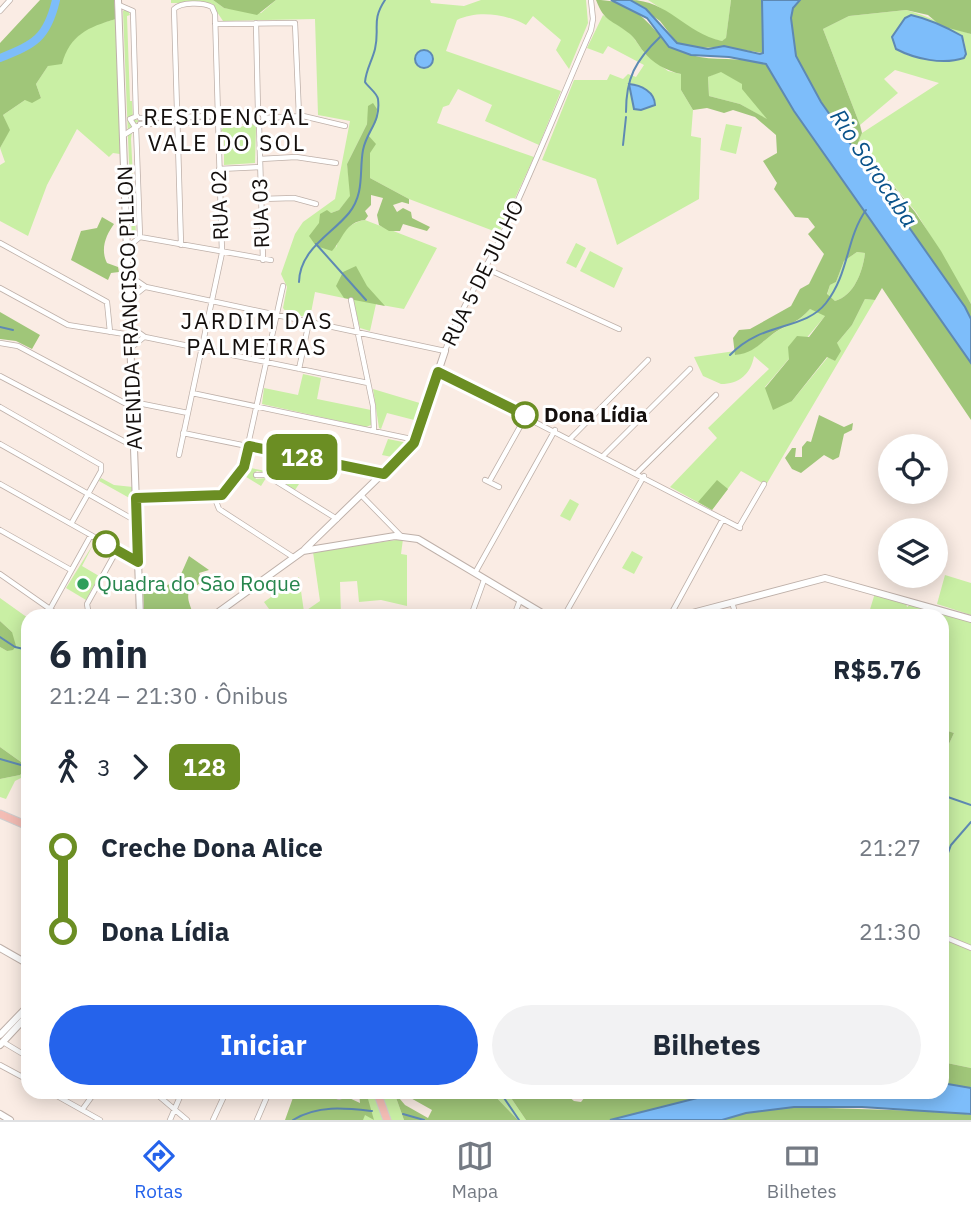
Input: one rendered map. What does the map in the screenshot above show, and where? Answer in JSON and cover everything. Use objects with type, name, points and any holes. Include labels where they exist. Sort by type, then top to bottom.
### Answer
[{"type":"main road","points":[[0,814],[21,823]]},
{"type":"main road","points":[[380,1099],[387,1120]]},
{"type":"street","points":[[0,11],[10,0]]},
{"type":"street","name":"RUA 5 DE JULHO","points":[[222,609],[293,557],[317,544],[416,440],[456,320],[503,234],[591,30],[591,0]]},
{"type":"street","points":[[118,2],[132,11],[140,237]]},
{"type":"street","name":"AVENIDA FRANCISCO PILLON","points":[[118,2],[130,276],[140,609]]},
{"type":"street","points":[[181,245],[175,7],[210,5],[215,13],[215,24],[295,23],[299,116]]},
{"type":"street","name":"RUA 03","points":[[256,23],[256,118],[260,159],[262,260]]},
{"type":"street","name":"RUA 02","points":[[179,455],[222,253],[215,24]]},
{"type":"street","points":[[123,108],[137,121],[299,116],[345,126]]},
{"type":"street","points":[[124,135],[137,121]]},
{"type":"street","points":[[260,159],[296,157],[336,163]]},
{"type":"street","points":[[219,169],[260,167]]},
{"type":"street","points":[[261,199],[294,198],[316,204]]},
{"type":"street","points":[[140,237],[271,260]]},
{"type":"street","points":[[128,247],[140,237]]},
{"type":"street","points":[[0,243],[107,302],[110,332]]},
{"type":"street","points":[[485,268],[619,329]]},
{"type":"street","points":[[130,276],[145,287],[445,351]]},
{"type":"street","points":[[136,498],[222,495],[244,467],[283,286]]},
{"type":"street","points":[[130,299],[145,287]]},
{"type":"street","points":[[0,288],[68,325],[131,336]]},
{"type":"street","points":[[351,300],[368,383],[374,431]]},
{"type":"street","points":[[299,369],[309,322]]},
{"type":"street","points":[[131,327],[145,337],[368,383]]},
{"type":"street","points":[[132,347],[145,337]]},
{"type":"street","points":[[0,343],[18,346],[134,405],[188,413]]},
{"type":"street","points":[[571,438],[648,360]]},
{"type":"street","points":[[604,455],[690,369]]},
{"type":"street","points":[[438,372],[637,472],[740,528],[764,484]]},
{"type":"street","points":[[0,376],[135,447]]},
{"type":"street","points":[[192,393],[416,440]]},
{"type":"street","points":[[637,472],[716,395]]},
{"type":"street","points":[[0,407],[101,467],[71,524]]},
{"type":"street","points":[[499,487],[487,481],[526,415]]},
{"type":"street","points":[[474,574],[555,430]]},
{"type":"street","points":[[183,433],[384,474]]},
{"type":"street","points":[[0,444],[137,522]]},
{"type":"street","points":[[256,475],[266,475],[338,520]]},
{"type":"street","points":[[568,609],[644,476]]},
{"type":"street","points":[[0,484],[138,562]]},
{"type":"street","points":[[214,496],[219,509],[293,557]]},
{"type":"street","points":[[362,496],[401,536]]},
{"type":"street","points":[[674,609],[723,519]]},
{"type":"street","points":[[0,530],[71,570]]},
{"type":"street","points":[[0,573],[50,609],[91,535]]},
{"type":"street","points":[[317,544],[401,536],[418,539],[535,609]]},
{"type":"street","points":[[87,609],[86,604],[117,550]]},
{"type":"street","points":[[706,609],[825,578],[938,609]]},
{"type":"street","points":[[474,609],[484,580]]},
{"type":"street","points":[[517,609],[520,600]]},
{"type":"street","points":[[732,602],[734,609]]},
{"type":"street","points":[[949,612],[971,619]]},
{"type":"street","points":[[949,939],[971,948]]},
{"type":"street","points":[[1,951],[21,961]]},
{"type":"street","points":[[21,1017],[1,1040],[21,1053]]},
{"type":"street","points":[[0,1065],[21,1076]]},
{"type":"street","points":[[62,1099],[100,1120]]},
{"type":"street","points":[[82,1110],[90,1099]]},
{"type":"street","points":[[162,1099],[187,1120]]},
{"type":"street","points":[[170,1120],[179,1099]]},
{"type":"street","points":[[213,1120],[223,1099]]},
{"type":"street","points":[[257,1120],[266,1099]]},
{"type":"street","points":[[0,1114],[10,1120]]},
{"type":"green space","points":[[40,0],[114,0],[116,19],[89,29],[75,39],[62,64],[48,66],[36,84],[41,98],[32,103],[25,100],[3,115],[10,130],[0,148],[0,43]]},
{"type":"green space","points":[[171,0],[213,0],[224,8],[261,13],[276,0],[430,0],[431,3],[464,6],[481,0],[586,0],[588,23],[569,69],[556,50],[561,40],[533,16],[526,25],[510,18],[483,14],[457,20],[446,51],[561,91],[539,145],[485,121],[492,105],[458,89],[449,105],[443,107],[437,123],[534,157],[499,233],[409,199],[370,178],[368,135],[376,122],[369,112],[367,124],[347,164],[351,196],[339,210],[331,213],[336,248],[346,230],[365,220],[437,248],[404,309],[376,304],[370,331],[360,328],[353,300],[315,292],[310,318],[287,313],[283,308],[287,287],[281,274],[295,234],[303,222],[335,199],[350,121],[318,115],[315,19],[223,21],[211,3],[171,3]]},
{"type":"green space","points":[[213,0],[276,0],[257,15],[224,8]]},
{"type":"green space","points":[[596,0],[628,7],[667,41],[691,55],[766,64],[794,111],[971,363],[971,420],[882,288],[875,300],[865,299],[852,325],[837,343],[841,351],[835,361],[827,357],[792,401],[773,410],[765,388],[789,359],[788,347],[797,336],[809,337],[825,316],[810,309],[754,349],[735,355],[733,338],[739,330],[750,329],[791,306],[800,289],[809,284],[824,254],[808,234],[815,227],[808,218],[795,217],[774,189],[777,183],[763,161],[777,153],[776,135],[755,117],[733,110],[724,113],[707,108],[693,110],[681,90],[681,74],[665,69],[651,59],[632,36],[602,13]],"holes":[[[721,72],[742,84],[742,89],[767,119],[740,104],[709,96],[708,77]],[[857,252],[865,253],[860,275],[847,294],[835,301],[827,294],[830,285],[836,282],[844,261]]]},
{"type":"green space","points":[[630,0],[655,5],[697,31],[722,41],[726,38],[731,0],[762,0],[763,53],[724,47],[699,48],[677,43],[660,21]]},
{"type":"green space","points":[[648,0],[731,0],[726,39],[722,41],[706,38]]},
{"type":"green space","points":[[800,0],[971,0],[971,34],[941,26],[928,15],[906,10],[849,16],[823,29],[860,125],[862,133],[858,143],[915,212],[941,251],[971,304],[971,319],[884,189],[821,102],[796,56],[791,18],[793,8]]},
{"type":"green space","points":[[127,8],[130,15],[127,16],[130,101],[133,118],[139,121],[133,125],[131,139],[136,235],[132,238],[123,11]]},
{"type":"green space","points":[[906,10],[971,34],[971,304],[916,212],[858,143],[862,133],[939,83],[895,70],[884,79],[898,93],[860,125],[823,29],[849,16]],"holes":[[[905,18],[930,20],[964,40],[966,53],[955,57],[937,57],[900,27]]]},
{"type":"green space","points":[[603,15],[631,34],[645,54],[668,71],[681,74],[681,90],[693,110],[691,136],[701,138],[699,199],[617,245],[596,179],[542,160],[574,80],[607,80],[610,74],[623,79],[628,74],[636,77],[644,65],[608,46],[603,54],[587,48]]},
{"type":"green space","points":[[116,19],[120,154],[113,153],[109,157],[77,129],[47,185],[28,236],[0,221],[0,165],[5,162],[0,148],[9,130],[3,115],[25,100],[41,98],[36,84],[48,66],[87,27]]},
{"type":"green space","points":[[721,71],[743,84],[768,120],[740,104],[709,96],[708,77]]},
{"type":"green space","points":[[373,103],[377,109],[376,122],[368,135],[376,144],[370,153],[370,178],[409,199],[409,204],[402,202],[393,205],[397,212],[403,208],[411,212],[412,218],[430,227],[427,231],[403,224],[400,231],[389,231],[379,225],[377,215],[383,198],[371,195],[371,205],[365,211],[368,216],[365,220],[353,224],[332,251],[316,246],[309,236],[319,223],[320,214],[327,210],[331,213],[339,210],[350,196],[347,164],[367,124],[368,106]]},
{"type":"green space","points":[[226,123],[229,127],[248,126],[248,123],[256,126],[255,163],[224,165],[224,132],[221,131]]},
{"type":"green space","points":[[726,124],[742,127],[736,154],[720,150]]},
{"type":"green space","points":[[102,217],[114,224],[106,237],[104,253],[107,263],[118,267],[119,272],[111,273],[108,280],[71,260],[81,231],[97,228]]},
{"type":"green space","points":[[576,243],[586,248],[576,268],[566,263]]},
{"type":"green space","points":[[590,251],[623,268],[614,288],[580,271]]},
{"type":"green space","points":[[857,252],[865,253],[860,275],[847,294],[835,301],[827,295],[830,285],[836,282],[844,261]]},
{"type":"green space","points":[[356,266],[367,286],[385,306],[344,298],[336,286],[343,272]]},
{"type":"green space","points":[[865,299],[875,300],[766,485],[741,471],[712,510],[670,487],[717,438],[708,428],[769,369],[754,356],[743,377],[721,384],[703,376],[694,357],[735,351],[735,355],[742,353],[754,348],[810,309],[826,315],[765,387],[792,401],[828,357],[835,361],[837,343],[852,325]]},
{"type":"green space","points":[[0,312],[40,335],[32,349],[16,341],[0,339]]},
{"type":"green space","points":[[303,374],[321,378],[317,399],[371,410],[371,425],[366,427],[262,404],[264,388],[298,395]]},
{"type":"green space","points":[[373,389],[423,404],[418,421],[387,413],[381,429],[379,428]]},
{"type":"green space","points":[[819,415],[844,427],[853,423],[852,430],[844,434],[839,457],[833,460],[824,455],[801,473],[792,469],[785,458],[792,448],[796,448],[795,457],[802,457],[802,447],[807,441],[811,442]]},
{"type":"green space","points":[[388,439],[408,443],[397,458],[382,455]]},
{"type":"green space","points":[[245,467],[303,478],[295,490],[266,473],[257,471],[253,474],[256,479],[266,478],[261,486],[243,475]]},
{"type":"green space","points":[[101,478],[114,485],[133,487],[133,500],[99,481]]},
{"type":"green space","points":[[717,480],[728,489],[712,510],[698,502]]},
{"type":"green space","points":[[570,499],[579,504],[570,521],[560,516]]},
{"type":"green space","points":[[403,539],[401,554],[407,555],[407,606],[381,600],[359,602],[357,581],[340,582],[341,609],[308,609],[320,601],[313,552]]},
{"type":"green space","points":[[94,543],[82,566],[99,576],[86,600],[66,588]]},
{"type":"green space","points":[[632,551],[643,557],[634,574],[622,568]]},
{"type":"green space","points":[[189,556],[209,570],[199,573],[202,582],[196,586],[192,583],[188,599],[191,609],[144,609],[143,587],[154,583],[162,587],[178,581]]},
{"type":"green space","points":[[948,576],[971,583],[971,615],[937,604],[941,588],[948,588]]},
{"type":"green space","points":[[299,577],[304,609],[269,609],[264,602]]},
{"type":"green space","points":[[875,593],[906,603],[907,607],[911,604],[928,609],[870,609]]},
{"type":"green space","points":[[0,598],[21,613],[21,762],[0,747],[0,647],[7,651],[12,632],[0,621]]},
{"type":"green space","points":[[949,615],[971,622],[971,946],[949,938],[949,744],[954,733],[949,731]]},
{"type":"green space","points":[[0,621],[12,632],[16,646],[13,650],[7,651],[0,647]]},
{"type":"green space","points":[[949,731],[954,733],[949,744]]},
{"type":"green space","points":[[0,747],[21,762],[21,774],[0,779]]},
{"type":"green space","points":[[20,775],[21,778],[15,781],[6,799],[0,797],[0,779]]},
{"type":"green space","points":[[949,941],[971,949],[971,1068],[949,1063]]},
{"type":"green space","points":[[949,1063],[971,1068],[971,1088],[949,1084]]},
{"type":"green space","points":[[292,1099],[351,1099],[360,1103],[360,1099],[368,1099],[374,1120],[365,1115],[363,1120],[285,1120]]},
{"type":"green space","points":[[361,1099],[396,1099],[404,1120],[363,1120]]},
{"type":"green space","points":[[396,1099],[428,1118],[432,1110],[412,1099],[498,1099],[518,1120],[404,1120]]},
{"type":"green space","points":[[498,1099],[512,1099],[526,1120],[518,1120]]},
{"type":"green space","points":[[512,1099],[572,1099],[581,1102],[583,1099],[693,1099],[610,1120],[526,1120]]},
{"type":"green space","points":[[794,1107],[954,1112],[971,1115],[971,1120],[722,1120],[746,1113]]},
{"type":"water","points":[[611,0],[630,0],[646,9],[677,43],[708,49],[724,46],[760,54],[763,53],[762,0],[800,0],[793,8],[791,18],[796,56],[821,102],[965,307],[971,319],[971,363],[794,111],[766,64],[729,57],[691,55],[669,47],[647,18]]},
{"type":"water","points":[[911,15],[962,36],[966,54],[964,58],[929,60],[896,49],[892,37],[905,18]]},
{"type":"water","points":[[420,50],[428,50],[433,59],[431,66],[420,68],[415,63],[415,55]]},
{"type":"water","points":[[629,84],[646,90],[653,96],[655,105],[641,110],[634,109]]},
{"type":"water","points":[[949,1084],[971,1088],[971,1114],[862,1107],[794,1107],[746,1113],[722,1120],[610,1120],[693,1099],[949,1099]]},
{"type":"waterway","points":[[0,58],[38,38],[48,23],[56,0]]},
{"type":"waterway","points":[[299,282],[301,270],[311,251],[349,213],[357,198],[363,150],[376,120],[378,107],[377,97],[365,82],[375,49],[378,14],[385,0]]},
{"type":"waterway","points":[[626,112],[630,80],[638,62],[660,37]]},
{"type":"waterway","points":[[623,145],[626,117]]},
{"type":"waterway","points":[[730,355],[755,336],[806,318],[826,303],[834,292],[859,221],[866,210]]},
{"type":"waterway","points":[[316,244],[366,300]]},
{"type":"waterway","points":[[0,327],[13,330]]},
{"type":"waterway","points":[[0,637],[21,648]]},
{"type":"waterway","points":[[0,759],[21,765]]},
{"type":"waterway","points":[[949,797],[971,805]]},
{"type":"waterway","points":[[949,850],[971,822]]},
{"type":"waterway","points":[[505,1099],[519,1120]]},
{"type":"waterway","points":[[293,1120],[322,1110],[372,1111]]},
{"type":"waterway","points":[[403,1114],[424,1120]]},
{"type":"bus line","name":"128","points":[[106,544],[138,562],[136,498],[222,495],[242,472],[249,446],[384,474],[414,443],[438,372],[525,415]]},
{"type":"place","name":"Dona Lídia","points":[[525,415]]},
{"type":"place","name":"Quadra do São Roque","points":[[83,584]]},
{"type":"district","name":"RESIDENCIAL VALE DO SOL","points":[[227,130]]},
{"type":"district","name":"JARDIM DAS PALMEIRAS","points":[[257,334]]},
{"type":"water label","name":"Rio Sorocaba","points":[[874,168]]}]
